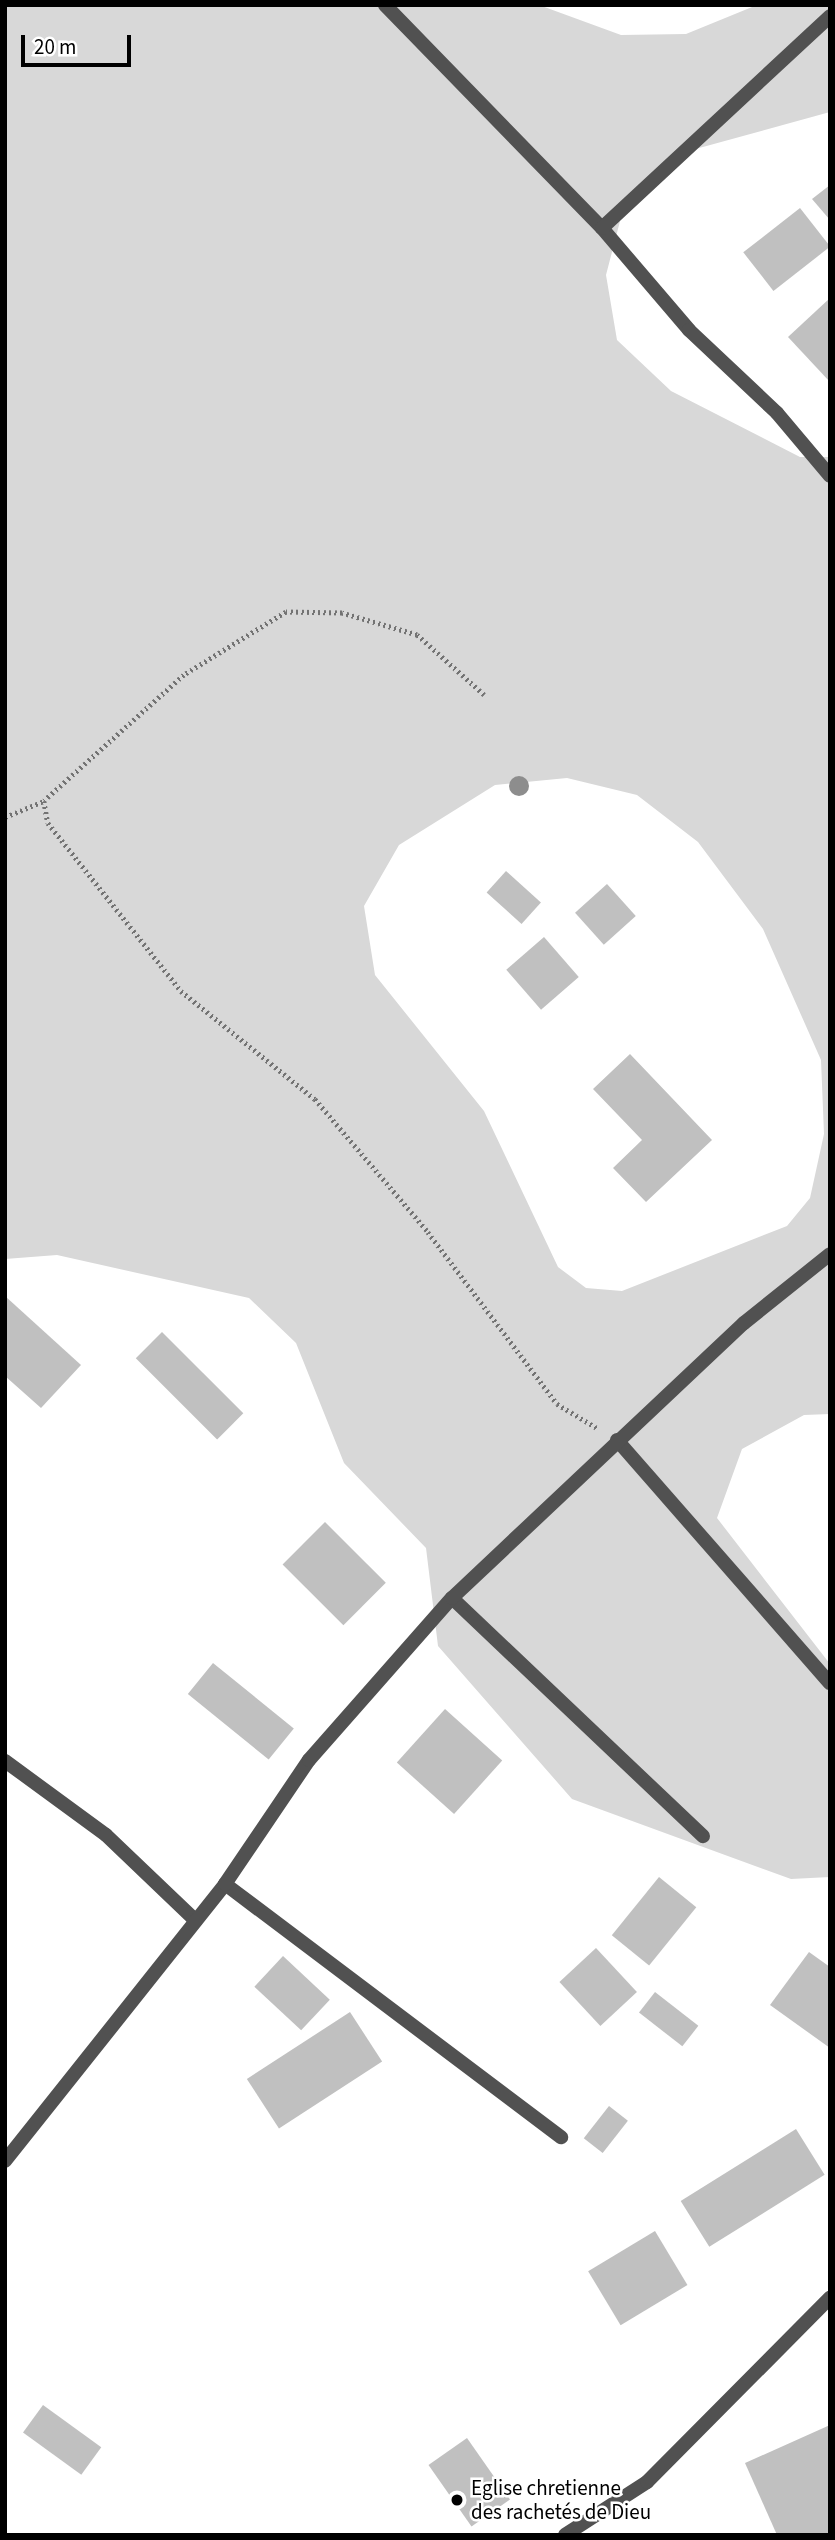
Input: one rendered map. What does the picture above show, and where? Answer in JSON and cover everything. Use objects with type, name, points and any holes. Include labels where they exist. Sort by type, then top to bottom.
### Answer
[{"type":"street","points":[[384,5],[474,104],[602,228],[689,330],[777,413],[830,476]]},
{"type":"street","points":[[602,228],[830,16]]},
{"type":"street","points":[[5,2161],[225,1884],[309,1760],[452,1598],[617,1440],[830,1254]]},
{"type":"street","points":[[617,1440],[830,1683]]},
{"type":"street","points":[[452,1598],[704,1836]]},
{"type":"street","points":[[5,1761],[106,1835],[196,1921]]},
{"type":"street","points":[[225,1884],[561,2137]]},
{"type":"street","points":[[565,2535],[656,2474],[830,2298]]},
{"type":"path","points":[[5,817],[44,802],[184,675],[286,612],[342,613],[417,635],[484,695]]},
{"type":"path","points":[[44,802],[48,823],[181,991],[315,1099],[428,1233],[557,1404],[617,1440]]},
{"type":"shaded area","points":[[5,5],[539,5],[621,35],[686,34],[757,5],[830,5],[830,112],[670,156],[625,202],[606,275],[617,340],[671,391],[800,457],[830,457],[830,1414],[804,1415],[742,1449],[717,1518],[830,1664],[830,1877],[791,1879],[572,1799],[438,1646],[426,1548],[344,1463],[296,1343],[249,1298],[57,1255],[5,1259]],"holes":[[[567,778],[637,795],[698,842],[763,929],[821,1060],[824,1134],[810,1198],[787,1226],[622,1291],[586,1288],[558,1267],[484,1111],[375,975],[364,906],[399,845],[495,785]]]},
{"type":"building","points":[[830,185],[830,220],[812,199]]},
{"type":"building","points":[[800,208],[830,247],[773,291],[743,252]]},
{"type":"building","points":[[830,298],[830,382],[788,337]]},
{"type":"building","points":[[506,871],[541,902],[522,924],[487,893]]},
{"type":"building","points":[[607,884],[636,916],[604,945],[575,913]]},
{"type":"building","points":[[544,937],[579,977],[541,1010],[506,970]]},
{"type":"building","points":[[630,1054],[712,1140],[646,1202],[613,1168],[642,1140],[593,1089]]},
{"type":"building","points":[[5,1296],[81,1365],[41,1408],[5,1376]]},
{"type":"building","points":[[162,1332],[243,1413],[217,1439],[136,1358]]},
{"type":"building","points":[[325,1522],[386,1583],[343,1625],[283,1564]]},
{"type":"building","points":[[213,1663],[294,1728],[269,1760],[188,1694]]},
{"type":"building","points":[[445,1709],[502,1761],[454,1814],[397,1763]]},
{"type":"building","points":[[659,1877],[696,1907],[649,1965],[612,1935]]},
{"type":"building","points":[[596,1948],[637,1992],[600,2026],[559,1982]]},
{"type":"building","points":[[809,1952],[830,1967],[830,2048],[770,2005]]},
{"type":"building","points":[[283,1956],[330,2000],[301,2030],[254,1987]]},
{"type":"building","points":[[655,1992],[698,2026],[682,2046],[639,2012]]},
{"type":"building","points":[[350,2012],[382,2061],[279,2128],[247,2079]]},
{"type":"building","points":[[609,2106],[628,2121],[603,2153],[584,2138]]},
{"type":"building","points":[[796,2129],[825,2175],[709,2247],[681,2201]]},
{"type":"building","points":[[655,2231],[687,2285],[621,2325],[588,2271]]},
{"type":"building","points":[[43,2405],[101,2447],[81,2475],[23,2433]]},
{"type":"building","points":[[830,2425],[830,2535],[777,2535],[745,2463]]},
{"type":"building","points":[[467,2438],[510,2499],[472,2526],[428,2465]]},
{"type":"place","name":"Eglise chretienne des rachetés de Dieu","points":[[457,2500]]}]
